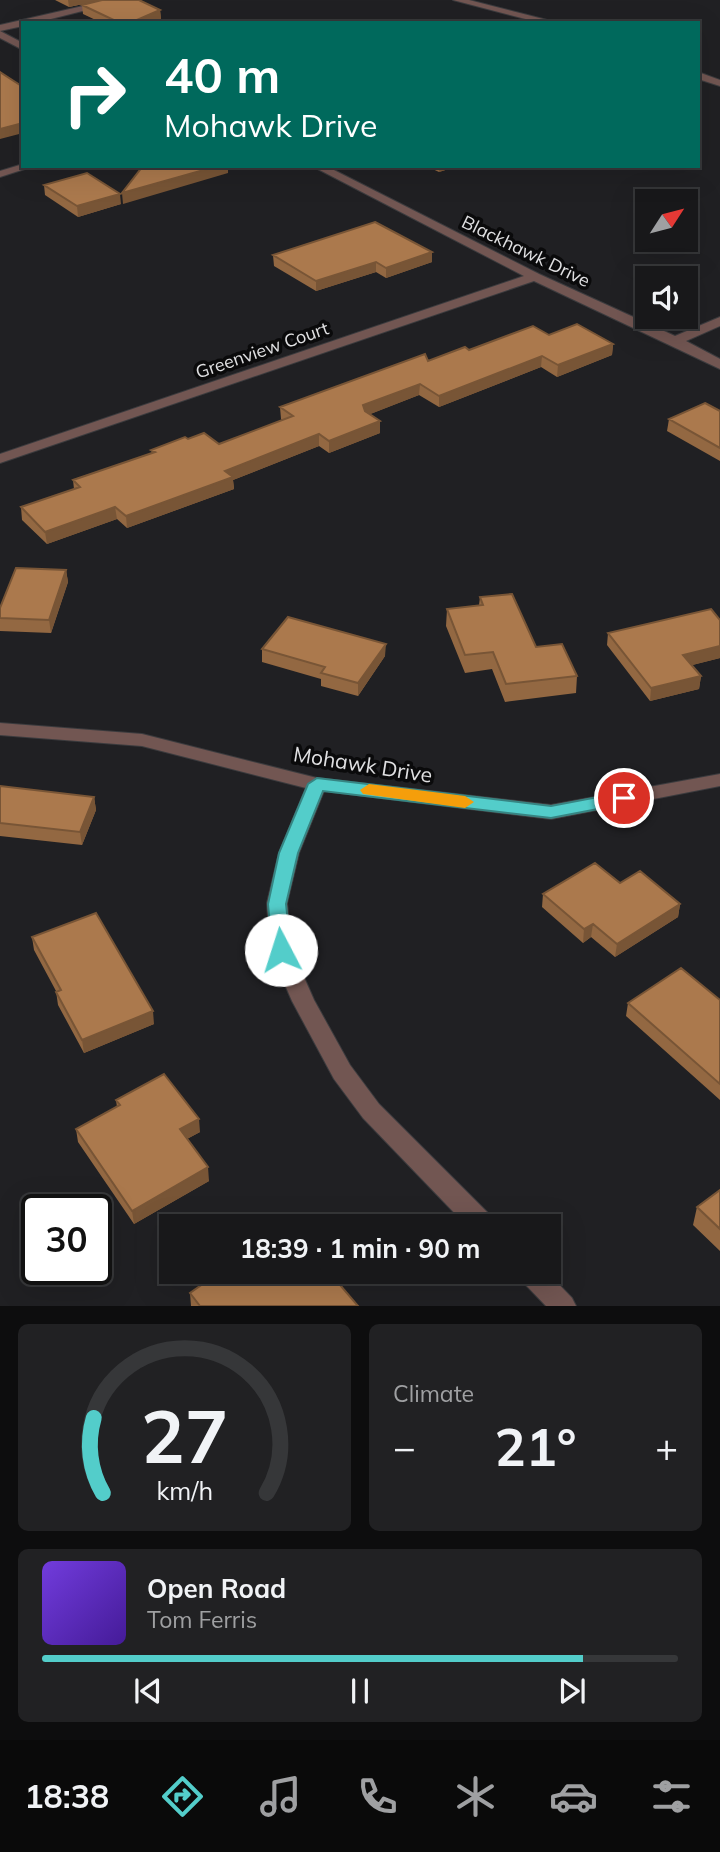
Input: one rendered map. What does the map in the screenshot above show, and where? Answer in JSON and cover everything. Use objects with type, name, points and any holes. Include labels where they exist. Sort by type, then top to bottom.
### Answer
[{"type":"street","points":[[30,21],[121,0]]},
{"type":"street","points":[[458,0],[546,21]]},
{"type":"street","points":[[0,28],[21,23]]},
{"type":"street","points":[[0,34],[21,46]]},
{"type":"street","points":[[700,76],[720,83]]},
{"type":"street","points":[[0,174],[22,168]]},
{"type":"street","name":"Blackhawk Drive","points":[[321,168],[536,277],[675,341],[720,365]]},
{"type":"street","name":"Greenview Court","points":[[0,459],[536,277]]},
{"type":"street","points":[[675,341],[720,321]]},
{"type":"street","name":"Mohawk Drive","points":[[0,729],[142,740],[317,784],[551,812],[720,780]]},
{"type":"street","points":[[317,784],[289,853],[277,904],[281,950],[303,1001],[342,1072],[371,1111],[472,1214]]},
{"type":"street","points":[[542,1284],[563,1306]]},
{"type":"building","points":[[102,0],[139,0],[160,10],[135,21],[116,21],[82,5]]},
{"type":"building","points":[[0,72],[21,86],[21,124],[0,129]]},
{"type":"building","points":[[141,168],[211,168],[122,193]]},
{"type":"building","points":[[87,173],[120,194],[77,206],[44,185]]},
{"type":"building","points":[[375,222],[432,252],[386,268],[376,262],[316,281],[273,255]]},
{"type":"building","points":[[577,324],[613,344],[558,365],[542,356],[439,396],[420,384],[363,405],[365,411],[380,421],[329,441],[319,434],[225,471],[233,477],[126,516],[115,507],[45,532],[21,507],[80,487],[73,480],[155,452],[151,450],[185,437],[188,439],[204,433],[219,444],[293,416],[280,407],[425,354],[428,361],[465,347],[469,350],[533,326],[549,335]]},
{"type":"building","points":[[705,403],[720,411],[720,448],[669,419]]},
{"type":"building","points":[[16,568],[66,570],[49,620],[0,618],[0,608]]},
{"type":"building","points":[[512,594],[536,647],[562,644],[577,676],[506,684],[493,652],[465,655],[447,609],[483,605],[480,597]]},
{"type":"building","points":[[711,609],[720,620],[720,646],[683,655],[701,676],[651,688],[608,633]]},
{"type":"building","points":[[288,617],[386,644],[358,683],[321,673],[325,667],[262,649]]},
{"type":"building","points":[[0,786],[94,797],[80,832],[0,823]]},
{"type":"building","points":[[595,863],[620,883],[640,871],[680,904],[617,944],[593,924],[584,929],[543,894]]},
{"type":"building","points":[[96,913],[153,1011],[82,1040],[56,992],[61,990],[32,937]]},
{"type":"building","points":[[681,968],[720,1000],[720,1084],[628,1003]]},
{"type":"building","points":[[164,1074],[199,1119],[180,1129],[208,1167],[132,1211],[76,1129],[120,1105],[116,1100]]},
{"type":"building","points":[[720,1190],[720,1229],[697,1207]]},
{"type":"building","points":[[203,1284],[339,1284],[358,1306],[200,1306],[190,1293]]},
{"type":"slow traffic","points":[[369,790],[465,802]]},
{"type":"route","points":[[281,950],[277,904],[289,853],[317,784],[551,812],[624,798]]}]
